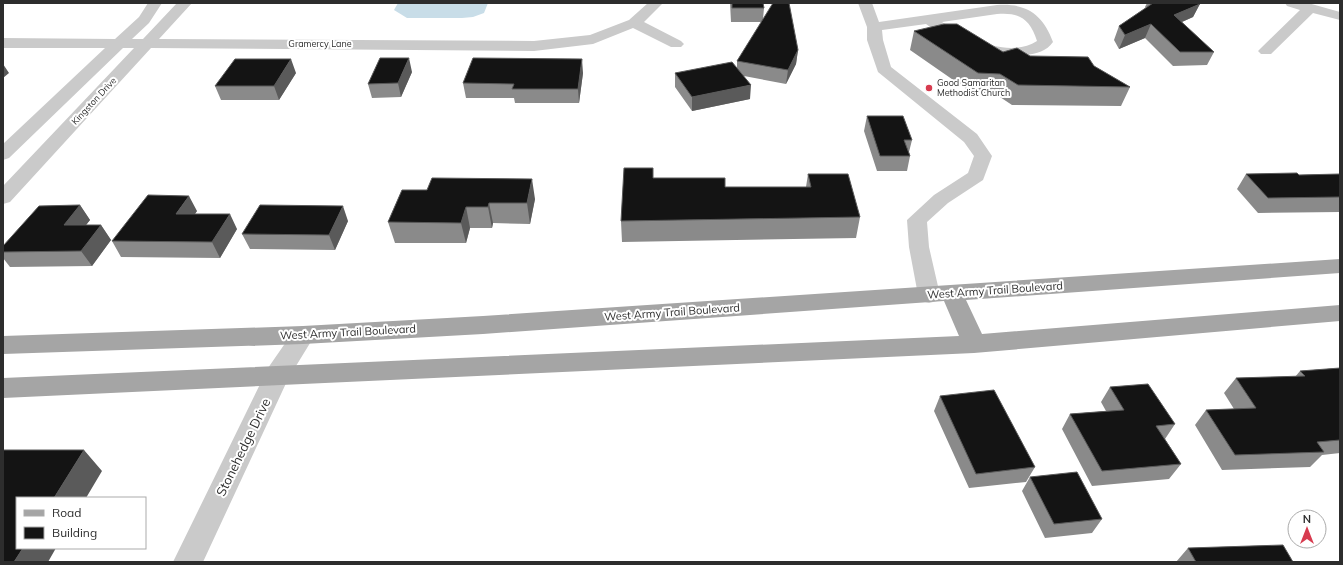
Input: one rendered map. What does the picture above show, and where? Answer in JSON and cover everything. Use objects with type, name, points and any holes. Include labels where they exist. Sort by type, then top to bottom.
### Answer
[{"type":"main road","name":"West Army Trail Boulevard","points":[[3,344],[303,335],[952,294],[1340,266]]},
{"type":"main road","points":[[952,294],[974,344]]},
{"type":"main road","points":[[3,388],[974,344],[1340,313]]},
{"type":"street","points":[[3,154],[144,20],[155,3]]},
{"type":"street","name":"Kingston Drive","points":[[3,198],[185,3]]},
{"type":"street","points":[[656,3],[634,23],[676,44]]},
{"type":"street","points":[[865,3],[874,27],[875,40],[884,69],[971,138],[983,156],[976,176],[941,199],[917,220],[919,247],[929,295]]},
{"type":"street","points":[[1292,3],[1340,16]]},
{"type":"street","points":[[874,27],[1004,6],[1026,13],[1042,32],[1046,42],[1038,49],[992,52],[972,46],[924,20]]},
{"type":"street","points":[[1266,51],[1310,9]]},
{"type":"street","name":"Gramercy Lane","points":[[3,43],[534,46],[593,39],[634,23]]},
{"type":"street","name":"Stonehedge Drive","points":[[188,562],[277,375],[303,335]]},
{"type":"water","points":[[398,3],[488,3],[484,13],[473,17],[407,18],[394,10]]},
{"type":"building","points":[[732,3],[763,3],[764,8],[732,8]]},
{"type":"building","points":[[773,3],[789,3],[798,50],[788,70],[737,61]]},
{"type":"building","points":[[1153,3],[1200,3],[1174,15],[1214,52],[1180,52],[1151,24],[1125,35],[1119,26]]},
{"type":"building","points":[[944,24],[957,24],[1003,52],[1017,48],[1030,56],[1088,57],[1094,66],[1130,87],[1018,85],[1000,74],[978,73],[914,31]]},
{"type":"building","points":[[380,58],[409,58],[398,83],[368,84]]},
{"type":"building","points":[[473,58],[582,59],[578,89],[512,89],[514,84],[463,83]]},
{"type":"building","points":[[235,59],[291,59],[274,86],[215,86]]},
{"type":"building","points":[[732,62],[751,85],[692,97],[675,73]]},
{"type":"building","points":[[867,116],[903,116],[912,140],[904,140],[910,156],[880,156]]},
{"type":"building","points":[[624,168],[653,168],[653,178],[725,178],[725,187],[811,187],[808,174],[848,174],[860,217],[621,221]]},
{"type":"building","points":[[1297,173],[1299,175],[1340,174],[1340,197],[1268,198],[1246,174]]},
{"type":"building","points":[[432,178],[532,179],[527,203],[489,203],[488,207],[466,207],[461,223],[388,222],[402,190],[427,190]]},
{"type":"building","points":[[148,195],[189,196],[176,214],[230,214],[212,242],[112,241]]},
{"type":"building","points":[[80,205],[64,225],[101,225],[81,251],[3,252],[3,246],[39,206]]},
{"type":"building","points":[[260,205],[343,206],[329,235],[242,234]]},
{"type":"building","points":[[1340,368],[1340,440],[1317,442],[1324,452],[1235,455],[1206,410],[1256,408],[1236,378],[1305,376],[1300,371]]},
{"type":"building","points":[[1148,384],[1175,424],[1156,426],[1181,464],[1102,471],[1070,414],[1124,410],[1110,387]]},
{"type":"building","points":[[994,390],[1035,467],[976,474],[940,396]]},
{"type":"building","points":[[3,450],[84,450],[55,497],[16,497],[16,549],[22,549],[14,562],[3,562]]},
{"type":"building","points":[[1077,472],[1102,519],[1054,524],[1030,477]]},
{"type":"building","points":[[1283,545],[1293,562],[1196,562],[1188,548]]},
{"type":"place","name":"Good Samaritan Methodist Church","points":[[929,88]]}]
